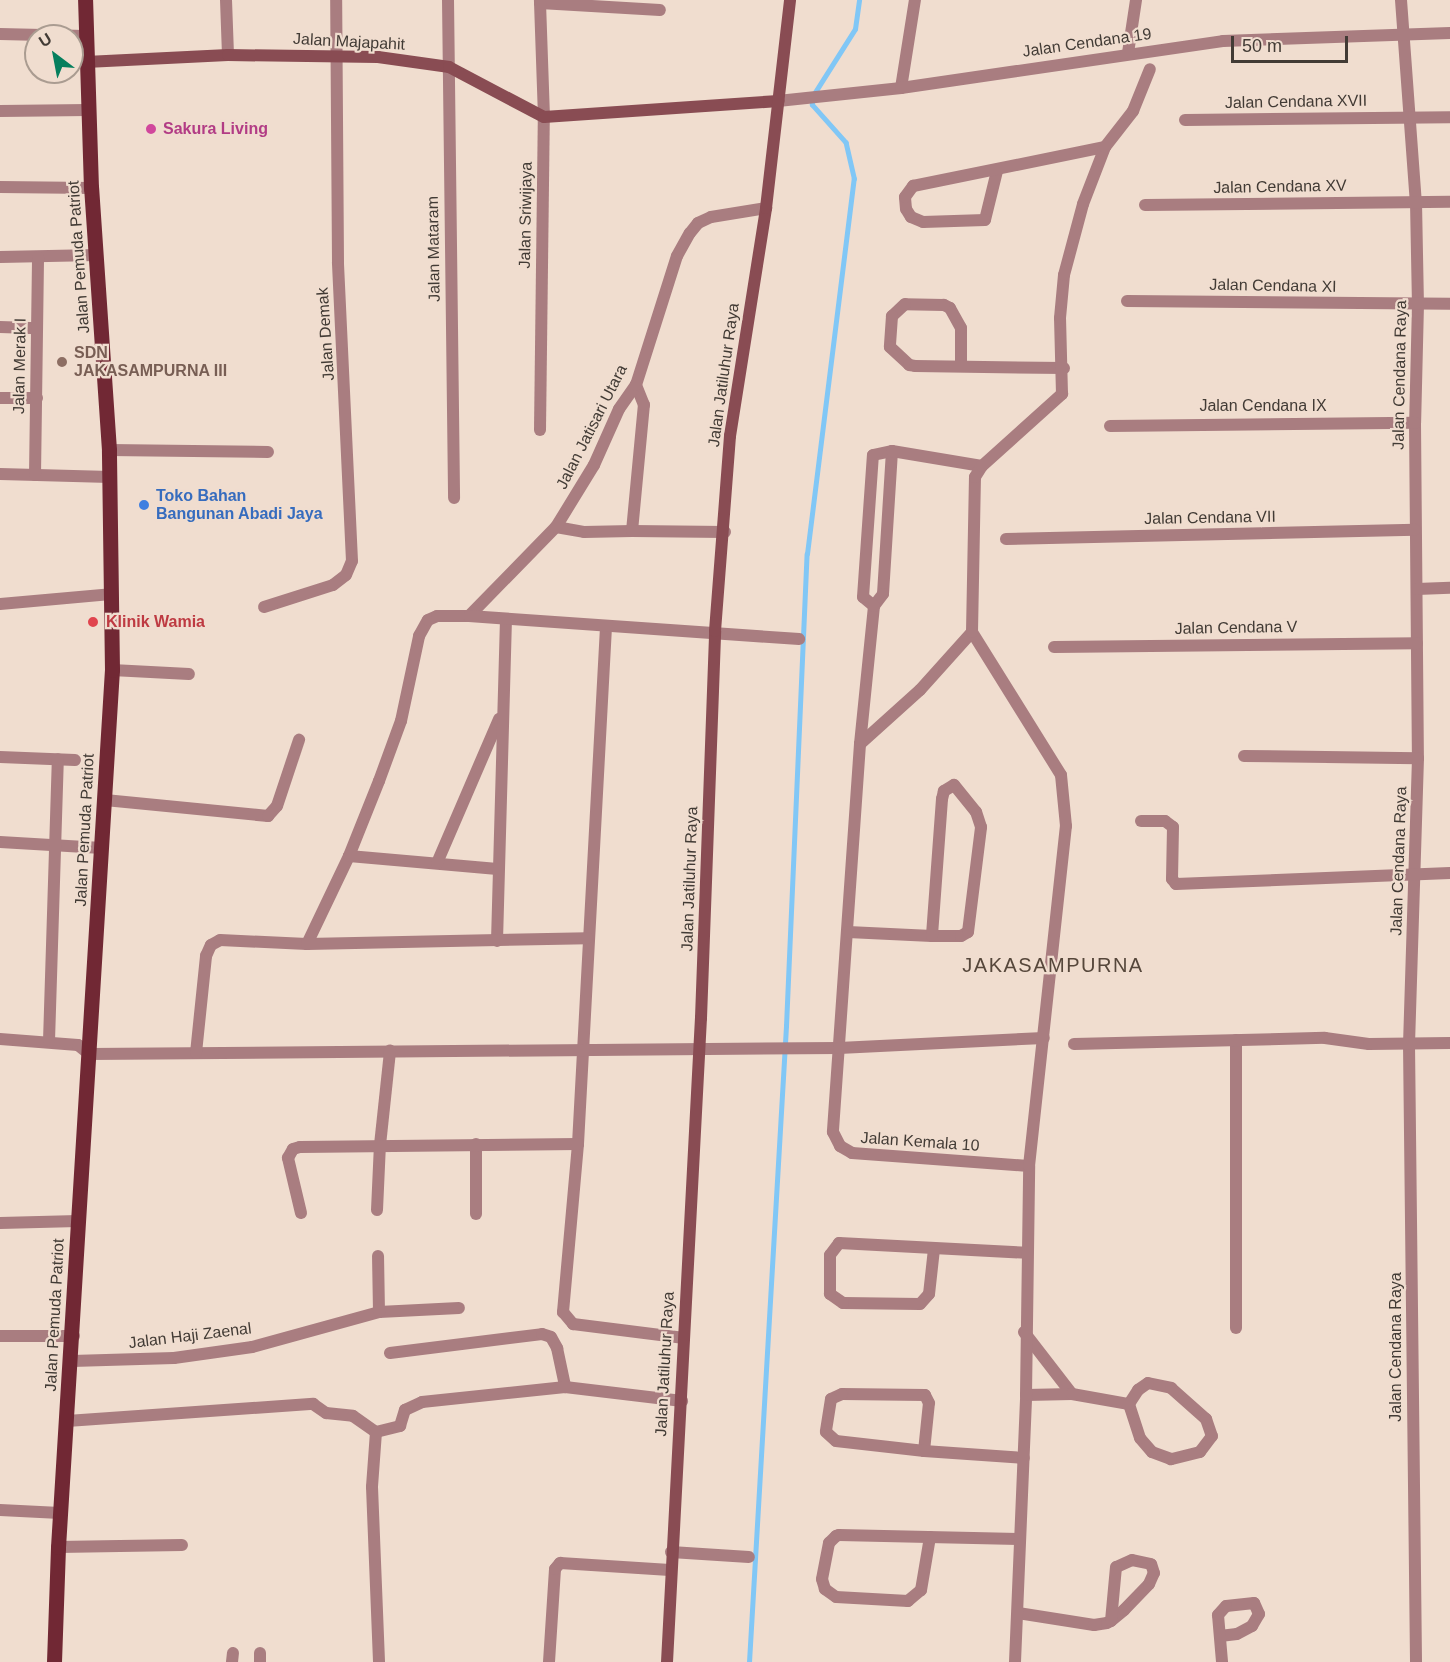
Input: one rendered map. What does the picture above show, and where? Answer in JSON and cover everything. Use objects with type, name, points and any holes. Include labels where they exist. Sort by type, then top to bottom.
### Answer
[{"type":"main road","name":"Jalan Pemuda Patriot","points":[[54,1662],[58,1546],[74,1336],[78,1221],[112,670],[109,450],[91,188],[85,0]]},
{"type":"street","points":[[226,0],[228,55]]},
{"type":"street","name":"Jalan Demak","points":[[264,607],[333,585],[346,575],[352,561],[338,262],[336,0]]},
{"type":"street","name":"Jalan Mataram","points":[[448,0],[453,498]]},
{"type":"street","name":"Jalan Jatiluhur Raya","points":[[666,1662],[682,1401],[716,631],[725,532],[730,436],[766,208],[788,0]]},
{"type":"street","points":[[901,88],[915,0]]},
{"type":"street","points":[[1128,53],[1136,0]]},
{"type":"street","name":"Jalan Cendana Raya","points":[[1401,0],[1407,118],[1416,202],[1419,304],[1415,423],[1418,758],[1416,874],[1408,1044],[1416,1662]]},
{"type":"street","points":[[540,1],[627,3],[660,10]]},
{"type":"street","name":"Jalan Sriwijaya","points":[[540,1],[544,117],[540,430]]},
{"type":"street","name":"Jalan Cendana 19","points":[[778,101],[901,88],[1128,53],[1223,41],[1450,33]]},
{"type":"street","points":[[0,34],[86,36]]},
{"type":"street","name":"Jalan Majapahit","points":[[86,62],[228,55],[378,57],[448,67],[544,117]]},
{"type":"street","points":[[1015,1662],[1026,1395],[1024,1332],[1029,1166],[1066,826],[1061,775],[972,632],[975,477],[982,466],[1062,394],[1064,368],[1060,318],[1064,275],[1083,204],[1105,147],[1133,111],[1150,69]]},
{"type":"street","points":[[544,117],[778,101]]},
{"type":"street","points":[[0,111],[88,110]]},
{"type":"street","name":"Jalan Cendana XVII","points":[[1185,120],[1450,117]]},
{"type":"street","points":[[997,171],[985,220],[923,222],[911,217],[906,209],[905,197],[913,186],[997,171],[1105,147]]},
{"type":"street","points":[[0,187],[91,188]]},
{"type":"street","name":"Jalan Cendana XV","points":[[1145,205],[1450,202]]},
{"type":"street","name":"Jalan Jatisari Utara","points":[[469,616],[556,527],[636,385],[677,256],[690,233],[698,223],[711,217],[766,208]]},
{"type":"street","points":[[0,257],[97,255]]},
{"type":"street","name":"Jalan Merak I","points":[[35,475],[38,257]]},
{"type":"street","name":"Jalan Cendana XI","points":[[1127,302],[1450,304]]},
{"type":"street","points":[[961,366],[961,328],[950,308],[944,304],[905,304],[892,315],[888,338],[901,361],[915,366],[1064,368]]},
{"type":"street","points":[[0,327],[37,327]]},
{"type":"street","points":[[632,531],[644,405],[636,385]]},
{"type":"street","points":[[0,398],[37,398]]},
{"type":"street","name":"Jalan Cendana IX","points":[[1110,426],[1415,423]]},
{"type":"street","points":[[109,450],[268,452]]},
{"type":"street","points":[[891,451],[883,598],[874,606],[863,597],[871,459],[876,453],[891,451],[982,466]]},
{"type":"street","points":[[0,474],[110,477]]},
{"type":"street","points":[[556,527],[584,532],[725,532]]},
{"type":"street","name":"Jalan Cendana VII","points":[[1006,539],[1415,530]]},
{"type":"street","points":[[1417,589],[1450,588]]},
{"type":"street","points":[[0,604],[111,594]]},
{"type":"street","name":"Jalan Kemala 10","points":[[874,606],[860,744],[833,1123],[835,1140],[845,1151],[1029,1166]]},
{"type":"street","points":[[307,944],[349,856],[401,721],[422,627],[437,616],[469,616],[506,621],[606,627],[716,631],[799,639]]},
{"type":"street","points":[[497,941],[501,712],[506,621]]},
{"type":"street","points":[[606,627],[587,938],[584,1049],[563,1315],[573,1324],[684,1338]]},
{"type":"street","points":[[860,744],[920,690],[972,632]]},
{"type":"street","name":"Jalan Cendana V","points":[[1054,647],[1417,643]]},
{"type":"street","points":[[112,670],[189,674]]},
{"type":"street","points":[[437,863],[501,712]]},
{"type":"street","points":[[105,800],[268,816],[278,806],[299,740]]},
{"type":"street","points":[[1244,756],[1418,758]]},
{"type":"street","points":[[0,757],[75,759]]},
{"type":"street","points":[[49,1041],[58,759]]},
{"type":"street","points":[[848,932],[932,936],[961,936],[970,929],[981,827],[976,812],[954,785],[944,791],[942,799],[932,936]]},
{"type":"street","points":[[1141,821],[1165,821],[1173,827],[1172,879],[1176,884],[1450,873]]},
{"type":"street","points":[[0,842],[102,848]]},
{"type":"street","points":[[349,856],[497,869]]},
{"type":"street","points":[[196,1053],[206,956],[211,945],[220,940],[307,944],[587,938]]},
{"type":"street","points":[[0,1040],[49,1041],[78,1045],[89,1054],[838,1048],[1044,1038]]},
{"type":"street","points":[[1074,1044],[1325,1038],[1408,1044],[1450,1043]]},
{"type":"street","points":[[1236,1040],[1236,1328]]},
{"type":"street","points":[[377,1210],[380,1145],[390,1051]]},
{"type":"street","points":[[476,1144],[476,1214]]},
{"type":"street","points":[[301,1213],[288,1158],[294,1149],[380,1145],[578,1144]]},
{"type":"street","points":[[0,1223],[78,1221]]},
{"type":"street","points":[[934,1249],[929,1294],[920,1304],[843,1303],[830,1294],[830,1255],[839,1243],[1027,1253]]},
{"type":"street","points":[[378,1256],[379,1312]]},
{"type":"street","name":"Jalan Haji Zaenal","points":[[72,1361],[174,1358],[252,1347],[379,1312],[459,1308]]},
{"type":"street","points":[[1024,1332],[1072,1394]]},
{"type":"street","points":[[390,1353],[542,1334],[551,1337],[557,1348],[565,1387]]},
{"type":"street","points":[[0,1336],[74,1336]]},
{"type":"street","points":[[1161,1383],[1200,1411],[1210,1424],[1212,1436],[1204,1449],[1190,1457],[1175,1460],[1162,1457],[1140,1438],[1129,1404],[1144,1385],[1161,1383]]},
{"type":"street","points":[[67,1420],[313,1404],[326,1413],[353,1416],[376,1432],[400,1426],[405,1410],[422,1402],[565,1387],[682,1401]]},
{"type":"street","points":[[924,1451],[929,1403],[925,1395],[842,1394],[831,1399],[825,1428],[831,1440],[924,1451],[1024,1458]]},
{"type":"street","points":[[1026,1395],[1072,1394],[1129,1404]]},
{"type":"street","points":[[376,1432],[372,1487],[379,1662]]},
{"type":"street","points":[[0,1510],[60,1513]]},
{"type":"street","points":[[930,1537],[921,1590],[908,1601],[836,1597],[825,1589],[822,1579],[833,1536],[930,1537],[1020,1539]]},
{"type":"street","points":[[58,1546],[182,1545]]},
{"type":"street","points":[[671,1552],[748,1557]]},
{"type":"street","points":[[1018,1613],[1094,1625],[1111,1621],[1149,1584],[1154,1573],[1151,1564],[1132,1560],[1116,1567],[1111,1621]]},
{"type":"street","points":[[549,1662],[555,1569],[560,1563],[670,1570]]},
{"type":"street","points":[[1220,1636],[1222,1662]]},
{"type":"waterway","points":[[749,1662],[786,1026],[807,554],[854,179],[846,143],[812,105],[812,97],[855,29],[859,0]]},
{"type":"place","name":"Sakura Living","points":[[151,129]]},
{"type":"place","name":"SDN JAKASAMPURNA III","points":[[62,362]]},
{"type":"place","name":"Toko Bahan Bangunan Abadi Jaya","points":[[144,505]]},
{"type":"place","name":"Klinik Wamia","points":[[93,622]]},
{"type":"district","name":"JAKASAMPURNA","points":[[1053,965]]}]
